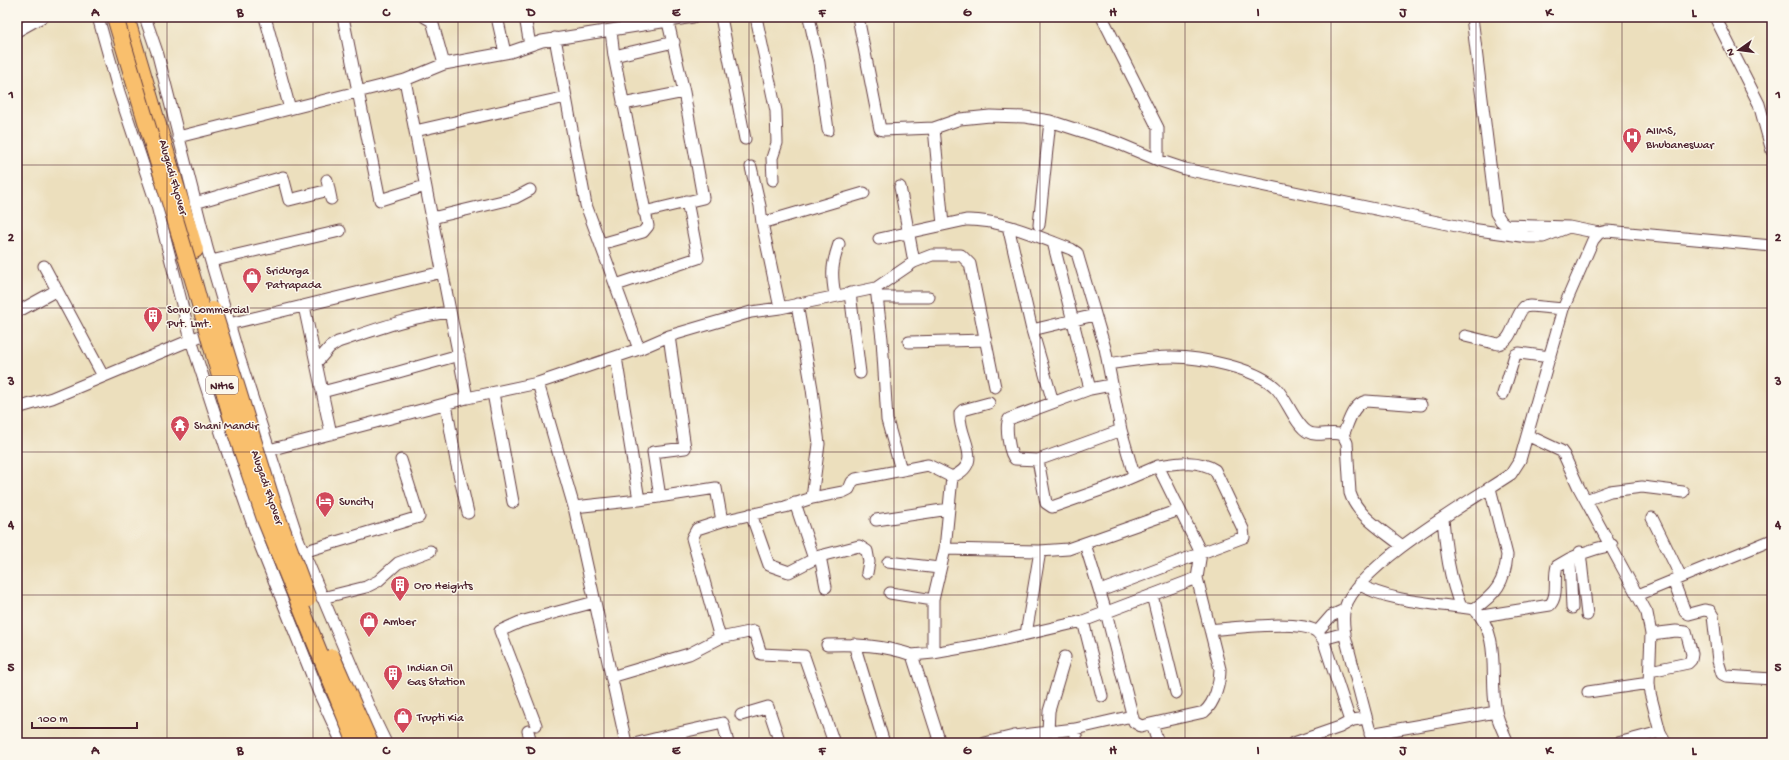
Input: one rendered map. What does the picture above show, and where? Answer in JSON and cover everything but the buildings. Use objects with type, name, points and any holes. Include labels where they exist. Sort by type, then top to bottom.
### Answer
[{"type":"highway","name":"Alugadi Flyover","points":[[115,17],[194,283],[235,430],[268,526],[356,743]]},
{"type":"highway","name":"Alugadi Flyover","points":[[126,17],[218,328],[274,508],[338,673],[370,743]]},
{"type":"street","points":[[17,31],[42,17]]},
{"type":"street","points":[[98,17],[119,92],[157,206],[191,340],[260,545],[318,693],[342,743]]},
{"type":"street","points":[[145,17],[158,55],[211,261],[269,450],[303,552],[371,712],[386,743]]},
{"type":"street","points":[[265,17],[290,109]]},
{"type":"street","points":[[343,17],[380,200],[425,186]]},
{"type":"street","points":[[425,17],[432,20],[444,64]]},
{"type":"street","points":[[497,17],[504,53]]},
{"type":"street","points":[[525,17],[530,45]]},
{"type":"street","points":[[178,137],[405,80],[444,64],[504,53],[555,38],[612,31],[693,17]]},
{"type":"street","points":[[721,17],[745,139]]},
{"type":"street","points":[[756,17],[776,111],[777,143],[772,158],[773,180]]},
{"type":"street","points":[[809,17],[819,63],[828,130]]},
{"type":"street","points":[[858,17],[880,129],[890,131],[934,128],[960,119],[990,116],[1050,121],[1116,142],[1158,160],[1184,169],[1470,229],[1528,237],[1543,237],[1569,227]]},
{"type":"street","points":[[1102,17],[1158,128],[1158,160]]},
{"type":"street","points":[[1472,17],[1496,213],[1501,222],[1506,225],[1569,227],[1599,233],[1607,231],[1628,232],[1772,246]]},
{"type":"street","points":[[1715,17],[1759,104],[1772,151]]},
{"type":"street","points":[[644,212],[704,198],[674,42],[668,22]]},
{"type":"street","points":[[601,244],[646,230],[648,226],[614,56],[612,31]]},
{"type":"street","points":[[555,38],[586,205],[639,349]]},
{"type":"street","points":[[614,56],[674,42]]},
{"type":"street","points":[[405,80],[467,398]]},
{"type":"street","points":[[623,104],[684,92]]},
{"type":"street","points":[[415,131],[566,97]]},
{"type":"street","points":[[1039,225],[1050,121]]},
{"type":"street","points":[[934,128],[943,225]]},
{"type":"street","points":[[751,167],[780,308]]},
{"type":"street","points":[[195,203],[283,177],[289,200],[329,190]]},
{"type":"street","points":[[900,187],[914,262]]},
{"type":"street","points":[[432,218],[515,198],[530,190]]},
{"type":"street","points":[[762,224],[864,193]]},
{"type":"street","points":[[616,285],[698,258],[687,201]]},
{"type":"street","points":[[879,239],[966,220],[980,220],[1008,226],[1071,249],[1077,253],[1108,364],[1121,430],[1134,475]]},
{"type":"street","points":[[1008,226],[1032,330],[1053,402]]},
{"type":"street","points":[[211,261],[340,231]]},
{"type":"street","points":[[1496,712],[1371,738],[1345,633],[1343,618],[1344,610],[1359,584],[1402,546],[1511,474],[1516,469],[1528,435],[1563,309],[1593,240],[1599,233]]},
{"type":"street","points":[[1053,242],[1090,389]]},
{"type":"street","points":[[835,295],[832,276],[833,262],[839,244]]},
{"type":"street","points":[[876,293],[914,262],[932,255],[955,254],[965,258],[970,264],[995,387]]},
{"type":"street","points":[[44,266],[103,376]]},
{"type":"street","points":[[17,408],[52,398],[230,324],[442,272]]},
{"type":"street","points":[[17,312],[57,290]]},
{"type":"street","points":[[850,292],[860,373]]},
{"type":"street","points":[[269,450],[467,398],[538,383],[639,349],[669,336],[751,312],[780,308],[850,292],[929,297]]},
{"type":"street","points":[[876,293],[882,338],[887,420],[901,470]]},
{"type":"street","points":[[797,304],[812,389],[819,444],[812,498]]},
{"type":"street","points":[[304,306],[331,434]]},
{"type":"street","points":[[1465,336],[1498,344],[1503,343],[1508,339],[1518,315],[1524,307],[1531,306],[1563,309]]},
{"type":"street","points":[[316,363],[330,347],[338,342],[396,322],[425,315],[450,312]]},
{"type":"street","points":[[1032,330],[1095,315]]},
{"type":"street","points":[[660,497],[653,452],[685,448],[669,336]]},
{"type":"street","points":[[909,342],[986,340]]},
{"type":"street","points":[[1503,394],[1515,355],[1519,353],[1550,357]]},
{"type":"street","points":[[322,392],[459,355]]},
{"type":"street","points":[[616,357],[639,500]]},
{"type":"street","points":[[1108,364],[1173,357],[1213,362],[1242,370],[1264,380],[1276,388],[1304,430],[1309,433],[1338,432],[1344,434]]},
{"type":"street","points":[[538,383],[574,507],[626,743]]},
{"type":"street","points":[[1111,385],[1090,389],[1009,419],[1007,422],[1012,456],[1020,460],[1038,460],[1121,430]]},
{"type":"street","points":[[493,393],[513,502]]},
{"type":"street","points":[[1402,546],[1357,509],[1352,500],[1350,493],[1347,443],[1344,434],[1356,407],[1360,403],[1366,401],[1421,405]]},
{"type":"street","points":[[952,477],[966,469],[969,460],[960,413],[963,410],[989,403]]},
{"type":"street","points":[[446,404],[456,460],[468,513]]},
{"type":"street","points":[[1528,435],[1561,451],[1647,613],[1651,634],[1649,684],[1660,732],[1666,743]]},
{"type":"street","points":[[303,552],[418,517],[401,460]]},
{"type":"street","points":[[1038,460],[1046,503],[1052,507],[1109,487],[1158,466],[1178,463],[1199,464],[1208,466],[1215,470],[1244,534],[1241,539],[1100,591]]},
{"type":"street","points":[[720,638],[692,538],[697,529],[722,520],[843,492],[849,489],[852,482],[856,479],[928,465],[952,477]]},
{"type":"street","points":[[1085,544],[1106,612],[1132,716],[1136,725],[1141,726],[1199,714],[1207,709],[1219,684],[1220,670],[1197,578],[1201,554],[1158,466]]},
{"type":"street","points":[[933,653],[933,600],[939,568],[945,549],[952,477]]},
{"type":"street","points":[[1586,500],[1610,491],[1642,487],[1683,492]]},
{"type":"street","points":[[574,507],[639,500],[716,488],[722,520]]},
{"type":"street","points":[[1478,613],[1499,586],[1506,565],[1507,555],[1490,488]]},
{"type":"street","points":[[795,503],[817,558],[826,587]]},
{"type":"street","points":[[876,520],[949,509]]},
{"type":"street","points":[[945,549],[1040,551],[1068,549],[1179,510]]},
{"type":"street","points":[[750,514],[769,565],[789,572],[817,558],[859,546],[863,547],[867,551],[870,562],[867,573]]},
{"type":"street","points":[[1652,518],[1677,578],[1682,606],[1687,613],[1693,614],[1704,610],[1710,612],[1713,616],[1718,661],[1722,674],[1726,676],[1772,679]]},
{"type":"street","points":[[1443,519],[1449,570],[1461,607]]},
{"type":"street","points":[[1638,595],[1772,540]]},
{"type":"street","points":[[1359,584],[1377,593],[1461,607],[1478,613],[1550,605],[1553,602],[1555,593],[1557,566],[1570,560],[1580,552],[1612,545]]},
{"type":"street","points":[[322,598],[366,587],[378,581],[398,563],[430,551]]},
{"type":"street","points":[[1026,634],[1040,551]]},
{"type":"street","points":[[1580,552],[1587,615]]},
{"type":"street","points":[[1570,560],[1572,608]]},
{"type":"street","points":[[888,562],[939,568]]},
{"type":"street","points":[[827,645],[854,644],[881,646],[912,655],[933,653],[1083,621],[1197,578]]},
{"type":"street","points":[[890,593],[933,600]]},
{"type":"street","points":[[1152,595],[1176,693]]},
{"type":"street","points":[[531,743],[532,728],[500,631],[520,622],[595,602]]},
{"type":"street","points":[[1344,610],[1331,616],[1320,635],[1346,712],[1349,718],[1353,720]]},
{"type":"street","points":[[1478,613],[1487,626],[1492,646],[1496,712],[1508,743]]},
{"type":"street","points":[[1676,631],[1687,613]]},
{"type":"street","points":[[1083,621],[1102,696]]},
{"type":"street","points":[[1210,630],[1273,625],[1307,628],[1320,635],[1345,633]]},
{"type":"street","points":[[611,677],[689,654],[720,638],[754,631],[760,654],[804,656],[834,743]]},
{"type":"street","points":[[1650,671],[1688,663],[1691,660],[1692,654],[1689,636],[1686,632],[1676,631],[1651,634]]},
{"type":"street","points":[[854,644],[884,743]]},
{"type":"street","points":[[912,655],[940,743]]},
{"type":"street","points":[[1048,732],[1049,711],[1066,657]]},
{"type":"street","points":[[1588,692],[1649,684]]},
{"type":"street","points":[[741,715],[768,707],[780,743]]},
{"type":"street","points":[[985,743],[1015,740],[1048,732],[1075,729],[1132,716]]},
{"type":"street","points":[[1294,743],[1353,720],[1366,718]]},
{"type":"street","points":[[638,743],[675,739],[723,723],[728,743]]},
{"type":"street","points":[[1152,724],[1158,743]]},
{"type":"street","points":[[1075,729],[1077,743]]},
{"type":"street","points":[[1618,743],[1660,732]]},
{"type":"place","name":"AIIMS, Bhubaneswar","points":[[1632,154]]},
{"type":"place","name":"Sridurga Patrapada","points":[[252,294]]},
{"type":"place","name":"Sonu Commercial Pvt. Lmt.","points":[[153,333]]},
{"type":"place","name":"Shani Mandir","points":[[180,442]]},
{"type":"place","name":"Suncity","points":[[325,518]]},
{"type":"place","name":"Oro Heights","points":[[400,602]]},
{"type":"place","name":"Amber","points":[[369,638]]},
{"type":"place","name":"Indian Oil Gas Station","points":[[393,691]]},
{"type":"place","name":"Trupti Kia","points":[[403,734]]}]
